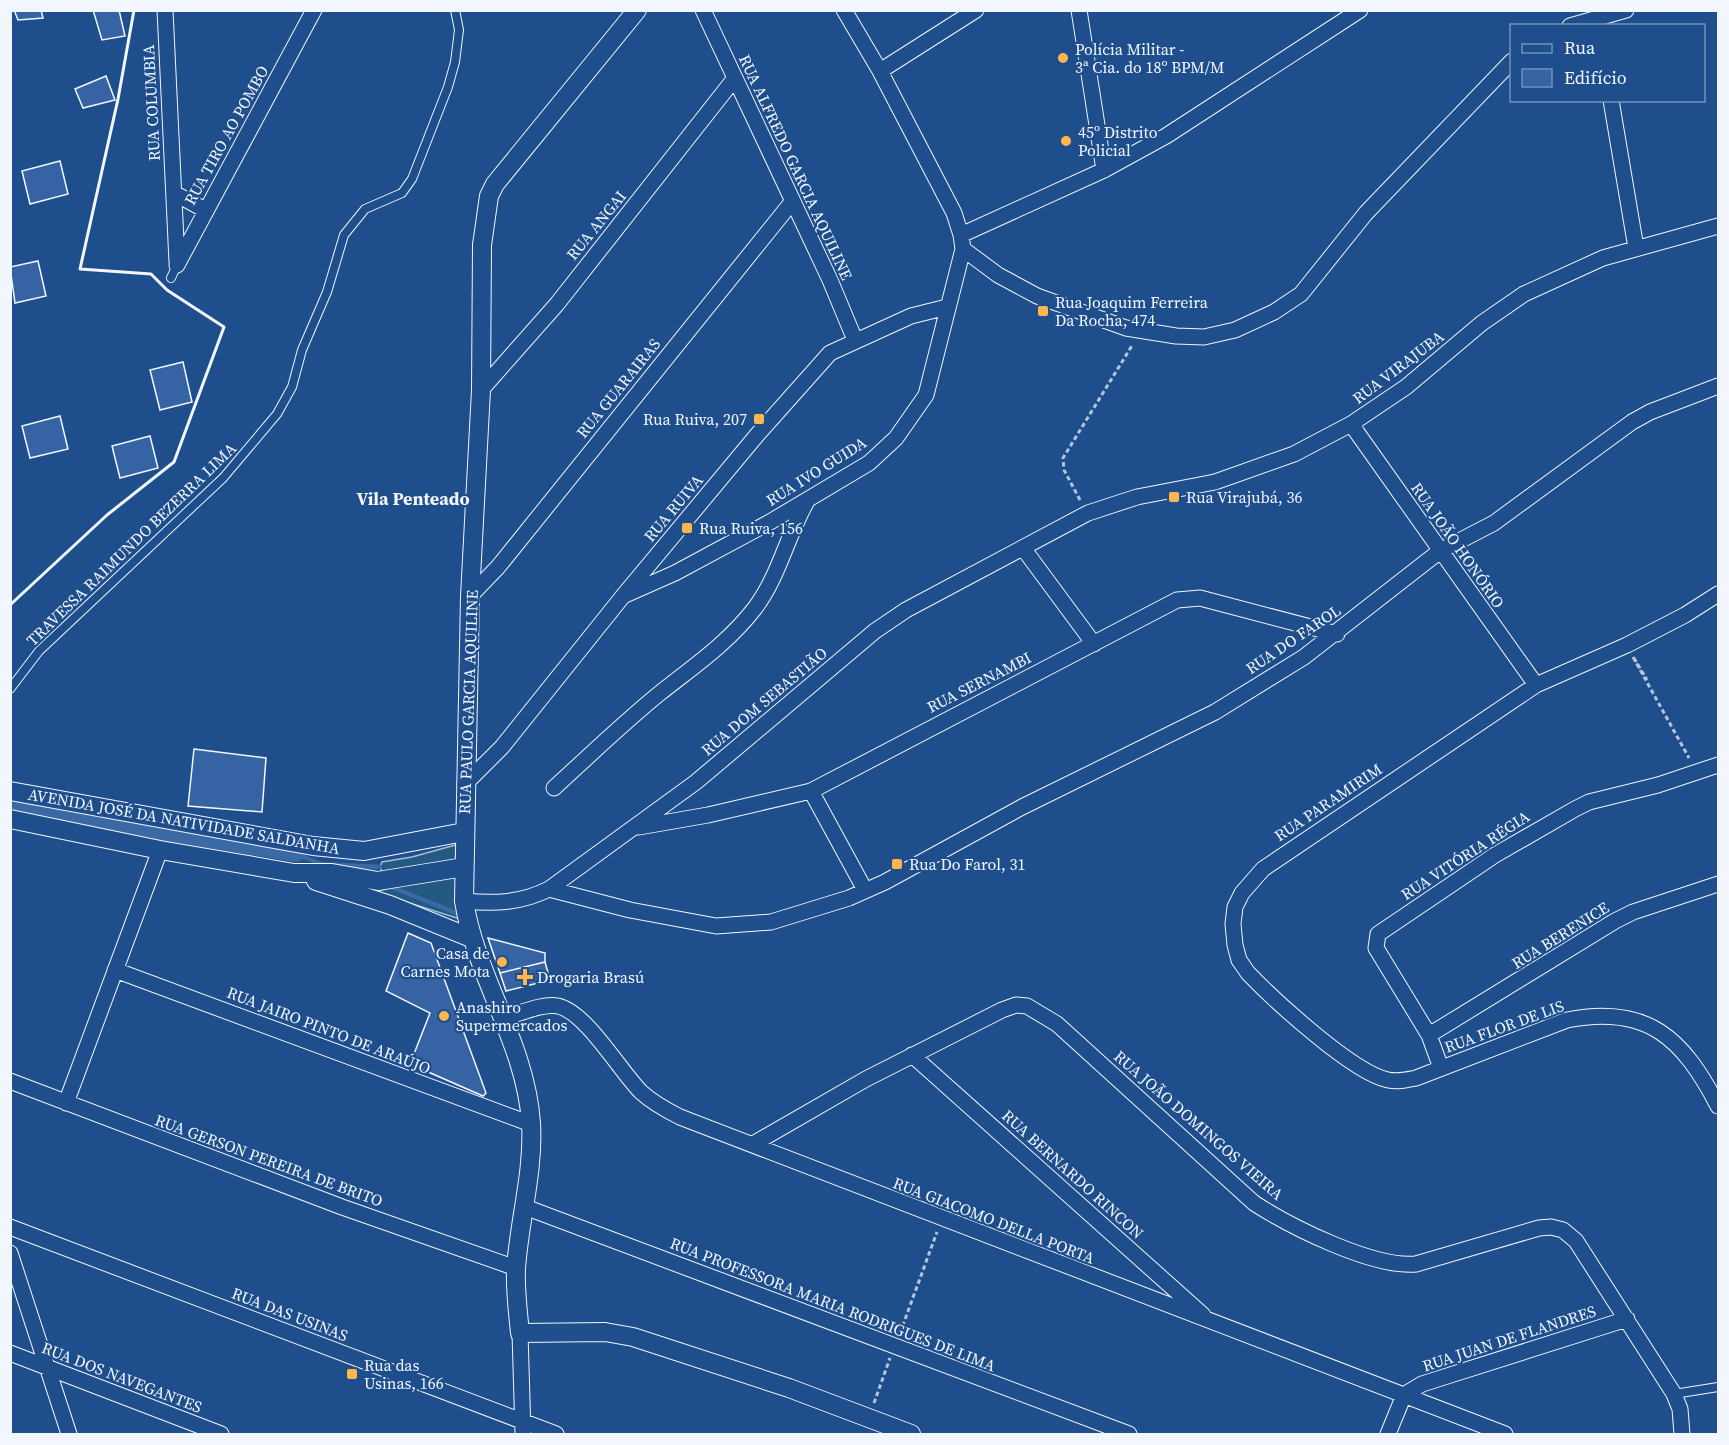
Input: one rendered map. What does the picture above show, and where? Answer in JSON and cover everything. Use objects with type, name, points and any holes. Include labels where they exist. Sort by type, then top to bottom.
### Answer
[{"type":"street","name":"RUA COLUMBIA","points":[[165,10],[174,193],[174,272]]},
{"type":"street","name":"RUA PAULO GARCIA AQUILINE","points":[[523,1428],[516,1268],[525,1207],[531,1124],[526,1086],[503,1018],[471,938],[464,901],[471,596],[481,390],[482,245],[489,196],[495,184],[637,10]]},
{"type":"street","name":"RUA ALFREDO GARCIA AQUILINE","points":[[703,10],[830,280],[855,340]]},
{"type":"street","points":[[844,10],[880,71],[954,213],[962,242],[998,275],[1037,296],[1126,328],[1176,336],[1204,337],[1235,330],[1274,312],[1301,294],[1366,213],[1510,63]]},
{"type":"street","points":[[880,71],[976,10]]},
{"type":"street","points":[[1079,10],[1104,170]]},
{"type":"street","points":[[962,242],[1166,136],[1360,10]]},
{"type":"street","points":[[1583,24],[1602,21],[1626,10]]},
{"type":"street","name":"RUA TIRO AO POMBO","points":[[174,272],[205,210],[313,12]]},
{"type":"street","name":"RUA ANGAI","points":[[481,390],[557,304],[735,78]]},
{"type":"street","points":[[1611,102],[1635,248]]},
{"type":"street","points":[[174,193],[205,210]]},
{"type":"street","name":"RUA GUARAIRAS","points":[[471,596],[498,567],[792,202]]},
{"type":"street","name":"RUA VIRAJUBA","points":[[1088,513],[1137,497],[1215,482],[1270,465],[1351,424],[1406,387],[1510,303],[1562,276],[1635,248],[1719,226]]},
{"type":"street","name":"RUA IVO GUIDA","points":[[623,596],[675,573],[808,499],[868,463],[896,438],[926,395],[962,242]]},
{"type":"street","name":"RUA RUIVA","points":[[465,784],[502,747],[623,596],[757,435],[830,353],[911,316],[946,307]]},
{"type":"street","name":"RUA DO FAROL","points":[[549,889],[630,910],[716,926],[771,922],[817,910],[885,882],[1022,807],[1215,712],[1337,634],[1382,594],[1440,551],[1502,518],[1597,445],[1632,422],[1650,412],[1719,386]]},
{"type":"street","name":"RUA JOÃO HONÓRIO","points":[[1351,424],[1536,685]]},
{"type":"street","points":[[554,788],[660,693],[705,660],[741,625],[756,606],[779,567],[790,535],[808,499]]},
{"type":"street","name":"RUA DOM SEBASTIÃO","points":[[464,901],[506,903],[529,899],[549,889],[636,828],[724,759],[875,631],[906,610],[1088,513]]},
{"type":"street","points":[[1023,548],[1094,644]]},
{"type":"street","name":"RUA PARAMIRIM","points":[[1441,1068],[1401,1082],[1387,1080],[1361,1067],[1318,1036],[1266,991],[1239,960],[1233,924],[1235,907],[1242,893],[1263,869],[1536,685],[1627,645],[1719,594]]},
{"type":"street","name":"RUA SERNAMBI","points":[[636,828],[708,815],[811,791],[1177,600],[1200,598],[1337,634]]},
{"type":"street","name":"RUA VITÓRIA RÉGIA","points":[[1441,1068],[1429,1035],[1376,948],[1378,934],[1495,855],[1575,808],[1719,765]]},
{"type":"street","name":"AVENIDA JOSÉ DA NATIVIDADE SALDANHA","points":[[10,791],[313,846],[356,850],[382,849],[464,832]]},
{"type":"street","points":[[811,791],[865,890]]},
{"type":"street","name":"AVENIDA JOSÉ DA NATIVIDADE SALDANHA","points":[[12,822],[294,873],[332,873],[378,881],[464,867]]},
{"type":"street","points":[[66,1103],[160,850]]},
{"type":"street","points":[[294,873],[390,905],[471,938]]},
{"type":"street","name":"RUA BERENICE","points":[[1429,1035],[1615,921],[1633,912],[1719,884]]},
{"type":"street","name":"RUA JAIRO PINTO DE ARAÚJO","points":[[115,970],[531,1124]]},
{"type":"street","name":"RUA JOÃO DOMINGOS VIEIRA","points":[[753,1144],[912,1055],[1002,1010],[1017,1005],[1027,1006],[1057,1024],[1254,1203],[1282,1220],[1372,1259],[1401,1265],[1416,1264],[1539,1228],[1551,1227],[1563,1230],[1576,1240],[1674,1394],[1680,1409],[1682,1434]]},
{"type":"street","name":"RUA GIACOMO DELLA PORTA","points":[[503,1018],[550,1006],[570,1012],[641,1092],[660,1108],[942,1219],[1505,1434]]},
{"type":"street","name":"RUA FLOR DE LIS","points":[[1441,1068],[1567,1020],[1589,1016],[1618,1015],[1647,1025],[1677,1044],[1696,1068],[1719,1106]]},
{"type":"street","name":"RUA BERNARDO RINCON","points":[[912,1055],[1209,1320]]},
{"type":"street","name":"RUA GERSON PEREIRA DE BRITO","points":[[10,1081],[342,1207],[516,1268]]},
{"type":"street","name":"RUA PROFESSORA MARIA RODRIGUES DE LIMA","points":[[525,1207],[1129,1434]]},
{"type":"street","name":"RUA DAS USINAS","points":[[10,1227],[523,1428],[556,1434]]},
{"type":"street","points":[[10,1253],[69,1434]]},
{"type":"street","name":"RUA JUAN DE FLANDRES","points":[[1404,1395],[1445,1376],[1627,1319]]},
{"type":"street","points":[[520,1333],[605,1332],[633,1337],[789,1388],[911,1434]]},
{"type":"street","name":"RUA DOS NAVEGANTES","points":[[10,1353],[221,1434]]},
{"type":"street","points":[[1388,1434],[1404,1395]]},
{"type":"lane","name":"TRAVESSA RAIMUNDO BEZERRA LIMA","points":[[10,689],[39,651],[223,478],[277,414],[292,387],[302,350],[327,291],[344,235],[365,209],[402,194],[412,179],[448,87],[455,62],[459,30],[455,10]]},
{"type":"lane","points":[[1674,1394],[1719,1387]]},
{"type":"path","points":[[1088,513],[1064,470],[1064,458],[1142,330]]},
{"type":"path","points":[[1627,645],[1647,680]]},
{"type":"path","points":[[1627,645],[1697,773]]},
{"type":"path","points":[[868,1417],[942,1219]]},
{"type":"shaded area","points":[[459,844],[463,920],[375,892],[400,885],[385,879],[380,867],[382,862],[412,857]]},
{"type":"building","points":[[14,10],[41,10],[43,18],[18,20]]},
{"type":"building","points":[[93,10],[119,10],[125,36],[102,40]]},
{"type":"building","points":[[106,76],[115,100],[83,108],[75,89]]},
{"type":"building","points":[[60,161],[68,194],[30,204],[22,171]]},
{"type":"building","points":[[38,261],[46,296],[15,303],[10,267]]},
{"type":"building","points":[[183,362],[192,402],[160,410],[150,370]]},
{"type":"building","points":[[60,416],[68,449],[30,458],[22,426]]},
{"type":"building","points":[[150,436],[158,468],[120,478],[112,446]]},
{"type":"building","points":[[194,749],[266,758],[262,812],[188,806]]},
{"type":"building","name":"Anashiro Supermercados","points":[[408,933],[431,943],[486,1093],[483,1096],[410,1064],[430,1013],[386,991]]},
{"type":"building","points":[[488,938],[545,953],[545,962],[500,973]]},
{"type":"building","name":"Drogaria Brasú","points":[[545,962],[550,980],[506,991],[500,973]]},
{"type":"waterway","points":[[10,808],[296,854]]},
{"type":"waterway","points":[[296,854],[321,864],[380,867]]},
{"type":"waterway","points":[[389,886],[456,913]]},
{"type":"wall","points":[[10,605],[107,515],[174,462],[224,327],[167,290],[151,274],[80,269],[118,99],[134,10]]},
{"type":"place","name":"Polícia Militar - 3ª Cia. do 18º BPM/M","points":[[1063,58]]},
{"type":"place","name":"45º Distrito Policial","points":[[1066,141]]},
{"type":"place","name":"Rua Joaquim Ferreira Da Rocha, 474","points":[[1043,311]]},
{"type":"place","name":"Rua Ruiva, 207","points":[[759,419]]},
{"type":"place","name":"Rua Virajubá, 36","points":[[1174,497]]},
{"type":"place","name":"Rua Ruiva, 156","points":[[687,528]]},
{"type":"place","name":"Rua Do Farol, 31","points":[[897,864]]},
{"type":"place","name":"Casa de Carnes Mota","points":[[502,962]]},
{"type":"place","name":"Drogaria Brasú","points":[[525,977]]},
{"type":"place","name":"Anashiro Supermercados","points":[[444,1016]]},
{"type":"place","name":"Rua das Usinas, 166","points":[[352,1374]]},
{"type":"district","name":"Vila Penteado","points":[[413,498]]}]
